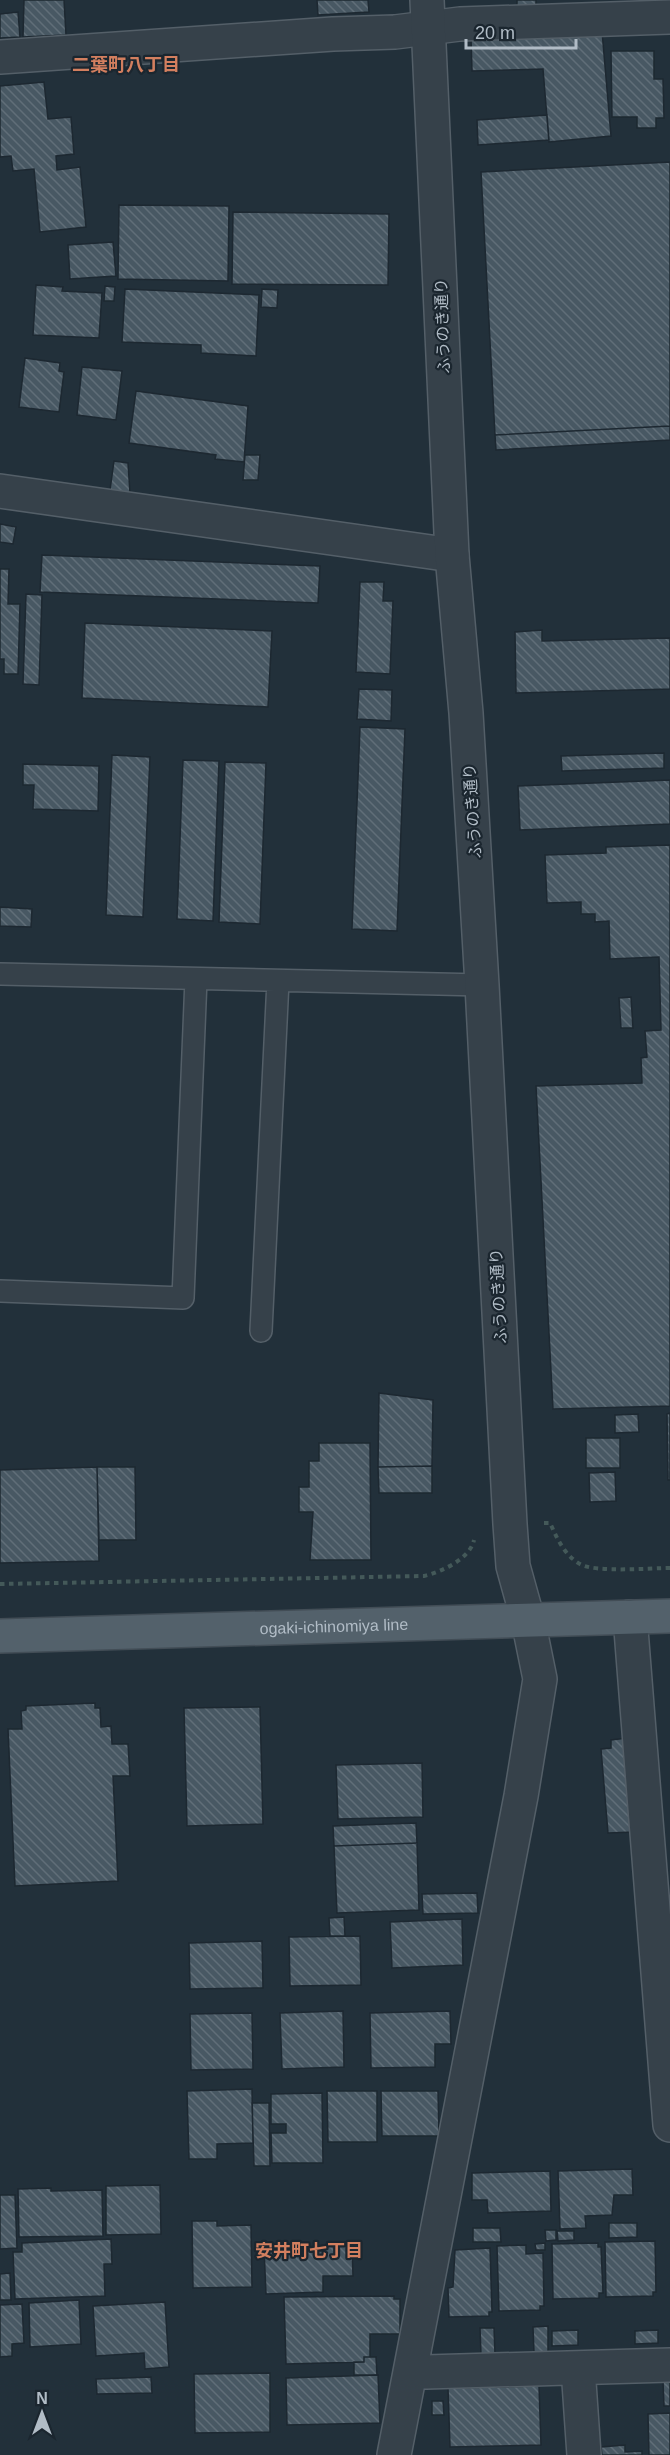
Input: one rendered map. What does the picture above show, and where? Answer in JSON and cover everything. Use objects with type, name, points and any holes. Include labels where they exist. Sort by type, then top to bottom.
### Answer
[{"type":"main road","name":"ogaki-ichinomiya line","points":[[0,1636],[670,1616]]},
{"type":"street","points":[[0,57],[428,14],[459,24],[670,17]]},
{"type":"street","name":"ふうのき通り","points":[[394,2455],[519,1808],[540,1679],[528,1620],[513,1566],[510,1524],[483,985],[452,555],[428,14]]},
{"type":"street","points":[[0,491],[452,555]]},
{"type":"street","points":[[630,1617],[670,2125]]},
{"type":"street","points":[[411,2368],[426,2372],[670,2365]]},
{"type":"street","points":[[578,2368],[584,2455]]},
{"type":"lane","points":[[0,974],[483,985]]},
{"type":"lane","points":[[0,1291],[183,1298],[196,979]]},
{"type":"lane","points":[[261,1331],[278,981]]},
{"type":"path","points":[[0,1584],[424,1576],[442,1571],[472,1546],[477,1524],[550,1523],[559,1544],[581,1565],[611,1569],[670,1568]]},
{"type":"building","points":[[24,0],[64,0],[66,35],[23,37]]},
{"type":"building","points":[[317,0],[368,0],[369,12],[318,15]]},
{"type":"building","points":[[517,0],[536,0],[536,5],[517,6]]},
{"type":"building","points":[[18,12],[20,37],[0,38],[0,14]]},
{"type":"building","points":[[602,31],[611,136],[549,142],[543,69],[472,71],[471,38]]},
{"type":"building","points":[[611,51],[654,51],[654,79],[663,79],[664,118],[656,118],[656,128],[637,128],[637,117],[612,117]]},
{"type":"building","points":[[44,82],[48,119],[71,117],[74,154],[56,156],[57,170],[80,167],[86,227],[40,232],[34,169],[13,171],[11,156],[0,157],[0,86]]},
{"type":"building","points":[[547,115],[549,140],[478,145],[477,120]]},
{"type":"building","points":[[670,162],[670,426],[495,435],[481,172]]},
{"type":"building","points":[[119,205],[229,206],[228,281],[118,279]]},
{"type":"building","points":[[233,212],[389,214],[388,285],[232,284]]},
{"type":"building","points":[[113,242],[116,276],[70,279],[68,245]]},
{"type":"building","points":[[36,285],[63,287],[62,291],[102,293],[99,338],[33,335]]},
{"type":"building","points":[[105,286],[115,287],[114,301],[104,301]]},
{"type":"building","points":[[125,289],[259,295],[256,356],[201,353],[201,345],[122,342]]},
{"type":"building","points":[[262,289],[278,290],[277,308],[261,307]]},
{"type":"building","points":[[25,358],[60,363],[59,371],[64,372],[59,412],[19,407]]},
{"type":"building","points":[[82,367],[122,371],[116,420],[77,415]]},
{"type":"building","points":[[136,391],[248,406],[244,462],[215,459],[216,455],[129,443]]},
{"type":"building","points":[[670,426],[670,440],[496,450],[495,435]]},
{"type":"building","points":[[245,455],[260,455],[258,480],[243,480]]},
{"type":"building","points":[[114,461],[128,463],[130,493],[110,490]]},
{"type":"building","points":[[0,524],[16,527],[13,544],[0,542]]},
{"type":"building","points":[[42,555],[320,566],[318,603],[40,592]]},
{"type":"building","points":[[0,569],[9,569],[8,604],[20,604],[18,674],[4,674],[4,659],[0,659]]},
{"type":"building","points":[[360,582],[384,582],[383,601],[393,601],[390,674],[356,672]]},
{"type":"building","points":[[26,594],[42,595],[39,685],[23,684]]},
{"type":"building","points":[[85,623],[272,631],[268,707],[82,698]]},
{"type":"building","points":[[542,630],[542,641],[670,638],[670,689],[516,693],[515,632]]},
{"type":"building","points":[[359,689],[392,690],[391,721],[357,719]]},
{"type":"building","points":[[360,727],[405,729],[397,931],[352,929]]},
{"type":"building","points":[[664,753],[664,768],[562,771],[561,756]]},
{"type":"building","points":[[112,755],[150,757],[143,917],[106,915]]},
{"type":"building","points":[[183,760],[219,761],[213,921],[177,919]]},
{"type":"building","points":[[225,762],[266,763],[260,924],[219,922]]},
{"type":"building","points":[[23,764],[99,766],[98,811],[33,809],[34,785],[23,785]]},
{"type":"building","points":[[670,780],[670,824],[520,830],[518,786]]},
{"type":"building","points":[[670,845],[670,1406],[553,1409],[536,1086],[642,1083],[641,1058],[647,1057],[645,1031],[661,1030],[659,957],[610,959],[609,921],[595,922],[595,914],[581,914],[581,902],[547,903],[545,855],[606,853],[606,847]]},
{"type":"building","points":[[0,907],[32,909],[31,927],[0,926]]},
{"type":"building","points":[[631,997],[633,1028],[621,1028],[619,998]]},
{"type":"building","points":[[379,1393],[433,1400],[432,1466],[378,1467]]},
{"type":"building","points":[[670,1413],[670,1480],[668,1480],[667,1414]]},
{"type":"building","points":[[638,1414],[639,1432],[615,1433],[615,1415]]},
{"type":"building","points":[[586,1438],[620,1438],[620,1468],[586,1468]]},
{"type":"building","points":[[319,1443],[370,1443],[371,1560],[310,1560],[313,1512],[299,1512],[299,1487],[309,1487],[309,1461],[319,1461]]},
{"type":"building","points":[[432,1466],[432,1493],[379,1493],[378,1467]]},
{"type":"building","points":[[97,1467],[99,1561],[0,1563],[0,1470]]},
{"type":"building","points":[[97,1467],[135,1467],[136,1540],[99,1540]]},
{"type":"building","points":[[615,1472],[616,1501],[590,1502],[589,1473]]},
{"type":"building","points":[[95,1703],[95,1708],[100,1708],[101,1727],[111,1726],[112,1744],[128,1744],[130,1776],[113,1776],[118,1881],[15,1886],[8,1729],[22,1729],[21,1711],[26,1710],[26,1706]]},
{"type":"building","points":[[260,1707],[263,1824],[187,1826],[184,1708]]},
{"type":"building","points":[[627,1738],[634,1832],[608,1833],[601,1749],[611,1748],[611,1740]]},
{"type":"building","points":[[422,1763],[423,1817],[338,1819],[336,1765]]},
{"type":"building","points":[[416,1823],[417,1843],[334,1846],[333,1826]]},
{"type":"building","points":[[417,1843],[419,1910],[337,1913],[334,1846]]},
{"type":"building","points":[[477,1893],[478,1913],[423,1914],[422,1894]]},
{"type":"building","points":[[344,1917],[345,1936],[330,1936],[329,1918]]},
{"type":"building","points":[[462,1919],[463,1965],[392,1968],[390,1922]]},
{"type":"building","points":[[360,1936],[361,1985],[290,1986],[289,1937]]},
{"type":"building","points":[[262,1941],[263,1988],[190,1989],[189,1943]]},
{"type":"building","points":[[343,2011],[344,2067],[282,2069],[280,2013]]},
{"type":"building","points":[[450,2011],[451,2044],[435,2044],[435,2067],[371,2068],[370,2013]]},
{"type":"building","points":[[252,2013],[253,2069],[191,2070],[190,2014]]},
{"type":"building","points":[[252,2089],[253,2143],[217,2144],[217,2159],[189,2159],[187,2091]]},
{"type":"building","points":[[327,2091],[377,2091],[377,2142],[328,2142]]},
{"type":"building","points":[[381,2091],[438,2091],[439,2136],[382,2136]]},
{"type":"building","points":[[322,2093],[323,2163],[272,2163],[271,2133],[286,2133],[286,2124],[271,2124],[271,2094]]},
{"type":"building","points":[[252,2103],[269,2103],[270,2166],[254,2166]]},
{"type":"building","points":[[632,2169],[633,2195],[614,2195],[612,2215],[585,2216],[586,2228],[560,2229],[558,2171]]},
{"type":"building","points":[[550,2171],[551,2211],[488,2213],[487,2200],[472,2200],[472,2173]]},
{"type":"building","points":[[160,2185],[161,2234],[106,2235],[106,2186]]},
{"type":"building","points":[[51,2188],[51,2191],[102,2190],[103,2236],[19,2237],[18,2189]]},
{"type":"building","points":[[0,2195],[15,2195],[17,2248],[0,2249]]},
{"type":"building","points":[[192,2221],[217,2221],[217,2226],[251,2225],[252,2287],[193,2288]]},
{"type":"building","points":[[609,2223],[637,2223],[637,2237],[609,2238]]},
{"type":"building","points":[[473,2228],[500,2228],[501,2242],[473,2242]]},
{"type":"building","points":[[545,2230],[556,2230],[556,2240],[546,2241]]},
{"type":"building","points":[[557,2231],[574,2231],[574,2240],[558,2241]]},
{"type":"building","points":[[111,2239],[112,2264],[104,2264],[105,2296],[15,2299],[13,2252],[22,2252],[22,2243]]},
{"type":"building","points":[[655,2241],[656,2292],[653,2292],[653,2296],[606,2297],[605,2242]]},
{"type":"building","points":[[545,2243],[545,2250],[536,2250],[535,2244]]},
{"type":"building","points":[[598,2243],[598,2247],[601,2247],[603,2293],[599,2293],[599,2298],[553,2299],[552,2244]]},
{"type":"building","points":[[352,2245],[353,2276],[323,2276],[323,2292],[266,2294],[264,2248]]},
{"type":"building","points":[[526,2245],[526,2254],[543,2253],[544,2306],[540,2306],[540,2310],[499,2311],[497,2246]]},
{"type":"building","points":[[490,2248],[492,2312],[489,2312],[489,2316],[449,2317],[448,2288],[453,2287],[455,2250]]},
{"type":"building","points":[[10,2273],[11,2300],[0,2300],[0,2274]]},
{"type":"building","points":[[394,2296],[394,2299],[400,2299],[400,2334],[370,2334],[370,2357],[364,2357],[364,2362],[286,2364],[284,2297]]},
{"type":"building","points":[[79,2300],[81,2344],[30,2347],[29,2303]]},
{"type":"building","points":[[165,2302],[169,2367],[145,2369],[144,2353],[96,2356],[93,2306]]},
{"type":"building","points":[[22,2304],[24,2343],[12,2344],[12,2356],[0,2357],[0,2305]]},
{"type":"building","points":[[548,2326],[548,2353],[534,2353],[533,2327]]},
{"type":"building","points":[[480,2328],[494,2328],[495,2354],[481,2355]]},
{"type":"building","points":[[578,2330],[578,2345],[552,2346],[552,2331]]},
{"type":"building","points":[[658,2330],[658,2343],[635,2344],[635,2331]]},
{"type":"building","points":[[364,2357],[376,2357],[377,2375],[354,2375],[354,2362],[364,2362]]},
{"type":"building","points":[[270,2373],[270,2432],[195,2433],[194,2374]]},
{"type":"building","points":[[378,2375],[380,2423],[287,2425],[286,2378]]},
{"type":"building","points":[[151,2377],[152,2393],[97,2394],[96,2379]]},
{"type":"building","points":[[663,2381],[670,2381],[670,2406],[664,2406]]},
{"type":"building","points":[[539,2386],[541,2445],[450,2447],[448,2388]]},
{"type":"building","points":[[432,2401],[443,2401],[444,2415],[432,2415]]},
{"type":"building","points":[[670,2413],[670,2455],[649,2455],[648,2414]]},
{"type":"building","points":[[625,2445],[625,2452],[642,2451],[642,2455],[602,2455],[601,2447]]},
{"type":"district","name":"二葉町八丁目","points":[[126,65]]},
{"type":"district","name":"安井町七丁目","points":[[309,2251]]}]
